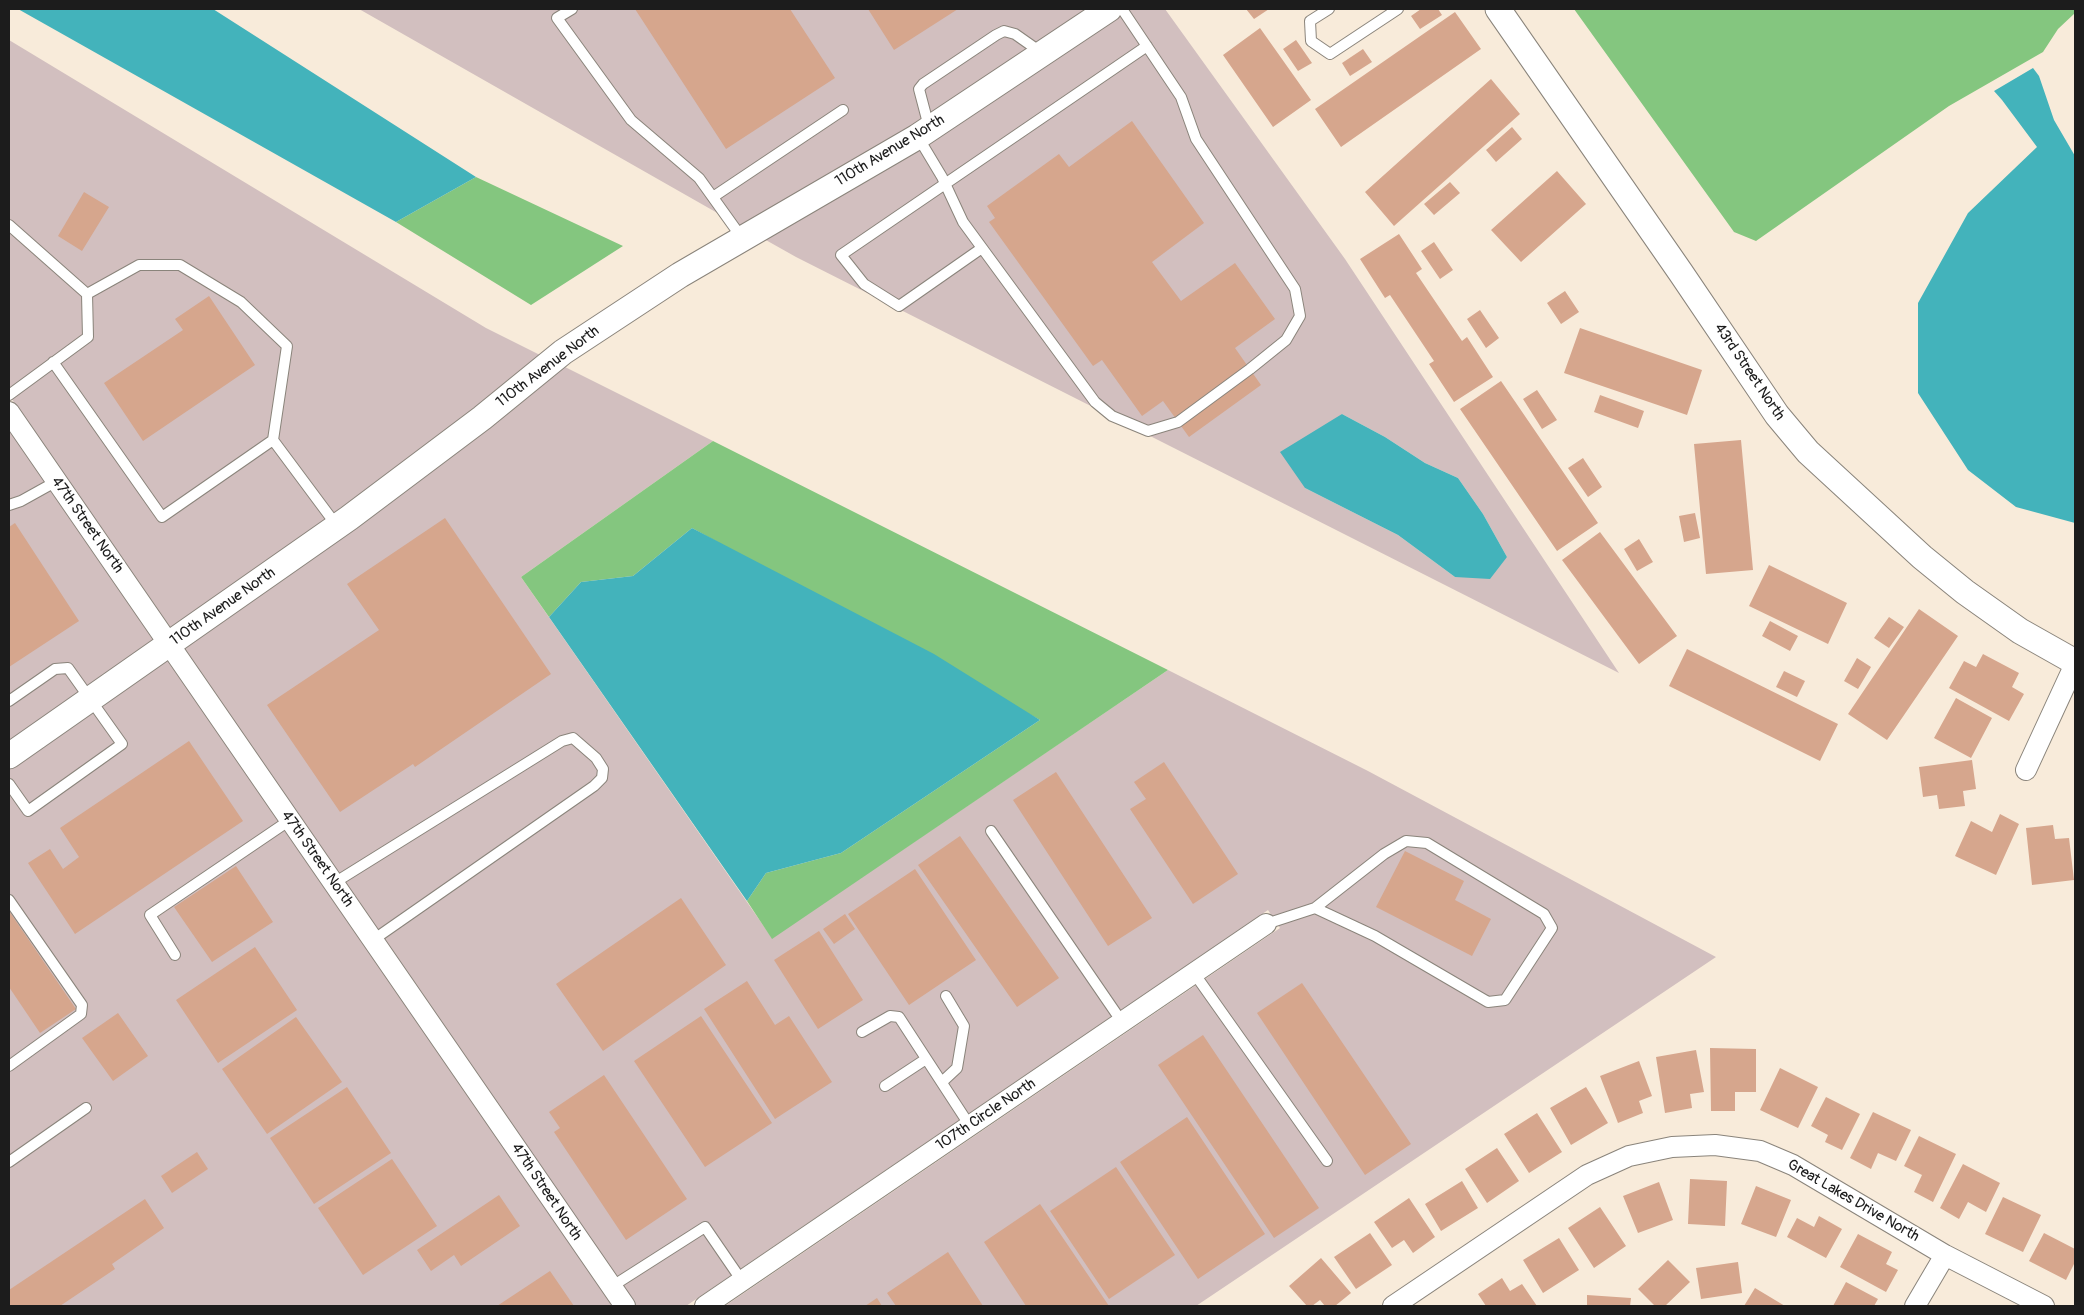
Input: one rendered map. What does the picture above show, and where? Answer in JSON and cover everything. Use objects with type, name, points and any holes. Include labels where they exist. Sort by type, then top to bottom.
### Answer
[{"type":"street","name":"43rd Street North","points":[[1498,9],[1670,256],[1777,415],[1808,452],[1922,558],[1965,592],[2020,631],[2075,663]]},
{"type":"street","name":"110th Avenue North","points":[[9,756],[338,526],[482,418],[563,352],[680,275],[923,132],[1042,53],[1095,13]]},
{"type":"street","name":"47th Street North","points":[[9,412],[624,1306]]},
{"type":"street","points":[[2026,770],[2075,663]]},
{"type":"street","name":"107th Circle North","points":[[705,1306],[1266,924]]},
{"type":"street","name":"Great Lakes Drive North","points":[[1393,1306],[1587,1175],[1629,1156],[1672,1146],[1715,1145],[1760,1151],[1793,1165],[1945,1255],[2044,1306]]},
{"type":"street","points":[[1915,1306],[1945,1255]]},
{"type":"lane","points":[[572,9],[558,18],[631,120],[699,178],[742,239]]},
{"type":"lane","points":[[1042,53],[1015,34],[1004,32],[996,35],[923,84],[919,89],[923,132],[963,222],[1095,402],[1112,416],[1148,431],[1178,422],[1286,340],[1300,316],[1295,289],[1196,139],[1181,97],[1122,9]]},
{"type":"lane","points":[[1329,9],[1310,21],[1311,41],[1330,54],[1398,9]]},
{"type":"lane","points":[[982,248],[899,306],[864,284],[841,255],[1147,46]]},
{"type":"lane","points":[[713,198],[843,110]]},
{"type":"lane","points":[[9,225],[87,294],[88,337],[9,394]]},
{"type":"lane","points":[[87,294],[139,265],[180,265],[241,302],[287,346],[273,440],[338,526]]},
{"type":"lane","points":[[53,362],[162,517],[273,440]]},
{"type":"lane","points":[[9,504],[21,501],[57,481]]},
{"type":"lane","points":[[9,701],[55,669],[68,668],[92,699],[122,744],[28,811],[9,784]]},
{"type":"lane","points":[[334,883],[562,741],[573,738],[596,758],[603,768],[602,778],[594,786],[373,940]]},
{"type":"lane","points":[[175,955],[150,916],[290,820]]},
{"type":"lane","points":[[991,831],[1122,1022]]},
{"type":"lane","points":[[1266,924],[1315,908],[1384,854],[1406,841],[1427,843],[1544,914],[1552,928],[1505,1000],[1488,1002],[1375,936],[1315,908]]},
{"type":"lane","points":[[9,900],[82,1005],[81,1014],[9,1066]]},
{"type":"lane","points":[[1194,972],[1327,1161]]},
{"type":"lane","points":[[942,1082],[957,1068],[964,1026],[946,996]]},
{"type":"lane","points":[[862,1032],[890,1016],[899,1017],[970,1126]]},
{"type":"lane","points":[[885,1086],[926,1059]]},
{"type":"lane","points":[[9,1162],[86,1108]]},
{"type":"lane","points":[[612,1287],[705,1227],[742,1281]]},
{"type":"shaded area","points":[[359,9],[1089,9],[911,127],[742,227]]},
{"type":"shaded area","points":[[1128,9],[1165,9],[1345,259],[1619,673],[796,257],[764,239]],"holes":[[[1342,414],[1385,437],[1425,463],[1458,478],[1483,514],[1507,557],[1455,577],[1398,535],[1305,488]]]},
{"type":"shaded area","points":[[9,40],[486,328],[542,356],[343,509],[172,630],[9,395]]},
{"type":"shaded area","points":[[563,366],[713,441],[521,577],[772,938],[1168,670],[1368,771],[1716,957],[1196,1306],[725,1306],[1280,928],[1268,910],[686,1306],[636,1306],[184,648]]},
{"type":"shaded area","points":[[9,429],[156,641],[9,743]]},
{"type":"shaded area","points":[[168,659],[613,1306],[9,1306],[9,770]]},
{"type":"green space","points":[[1574,9],[2075,9],[2075,13],[2058,29],[2043,52],[1949,106],[1756,241],[1734,232]]},
{"type":"green space","points":[[476,177],[623,246],[531,305],[396,222]]},
{"type":"green space","points":[[713,441],[1168,670],[772,939],[747,901],[766,873],[841,853],[1040,720],[692,528],[633,576],[581,582],[549,617],[521,577]]},
{"type":"water","points":[[18,9],[213,9],[476,177],[396,222]]},
{"type":"water","points":[[2033,68],[2039,76],[2054,120],[2075,156],[2075,523],[2016,507],[1968,470],[1918,393],[1918,303],[1968,213],[2037,147],[1994,91]]},
{"type":"water","points":[[1342,414],[1385,437],[1425,463],[1458,478],[1483,514],[1507,557],[1490,579],[1455,577],[1398,535],[1305,488],[1280,452]]},
{"type":"water","points":[[692,528],[934,654],[1040,720],[841,853],[766,873],[747,901],[549,617],[581,582],[633,576]]},
{"type":"building","points":[[635,9],[790,9],[835,78],[726,149]]},
{"type":"building","points":[[868,9],[958,9],[894,50]]},
{"type":"building","points":[[1246,9],[1269,9],[1254,19]]},
{"type":"building","points":[[1421,9],[1438,9],[1442,15],[1420,29],[1411,16]]},
{"type":"building","points":[[1455,12],[1481,49],[1341,147],[1315,109]]},
{"type":"building","points":[[1260,28],[1311,100],[1273,127],[1223,55]]},
{"type":"building","points":[[1296,40],[1312,63],[1298,71],[1283,49]]},
{"type":"building","points":[[1363,49],[1372,62],[1350,76],[1342,63]]},
{"type":"building","points":[[1491,79],[1520,114],[1394,226],[1365,192]]},
{"type":"building","points":[[1132,121],[1204,223],[1152,262],[1181,301],[1235,263],[1275,319],[1235,348],[1261,385],[1189,437],[1163,401],[1142,416],[1102,360],[1093,366],[989,222],[995,218],[987,206],[1059,154],[1069,167]]},
{"type":"building","points":[[1512,127],[1522,139],[1496,162],[1486,150]]},
{"type":"building","points":[[1557,171],[1586,204],[1521,262],[1491,230]]},
{"type":"building","points":[[1450,182],[1460,193],[1434,215],[1424,204]]},
{"type":"building","points":[[84,192],[109,207],[82,251],[58,236]]},
{"type":"building","points":[[1399,234],[1422,269],[1416,273],[1462,341],[1467,337],[1493,377],[1454,402],[1429,364],[1434,361],[1390,295],[1385,298],[1360,259]]},
{"type":"building","points":[[1434,242],[1453,270],[1440,279],[1421,251]]},
{"type":"building","points":[[1565,291],[1579,312],[1561,324],[1547,303]]},
{"type":"building","points":[[209,296],[255,365],[143,441],[104,383],[183,330],[175,319]]},
{"type":"building","points":[[1480,310],[1499,338],[1486,348],[1467,319]]},
{"type":"building","points":[[1580,328],[1702,370],[1687,415],[1564,373]]},
{"type":"building","points":[[1501,381],[1598,523],[1557,551],[1460,409]]},
{"type":"building","points":[[1537,390],[1557,420],[1542,429],[1523,399]]},
{"type":"building","points":[[1600,395],[1644,411],[1638,428],[1594,412]]},
{"type":"building","points":[[1741,440],[1753,570],[1706,574],[1694,444]]},
{"type":"building","points":[[1583,458],[1602,487],[1588,497],[1568,468]]},
{"type":"building","points":[[1695,513],[1700,538],[1684,542],[1679,516]]},
{"type":"building","points":[[445,518],[551,674],[415,767],[413,764],[340,812],[267,705],[379,630],[347,584]]},
{"type":"building","points":[[15,523],[79,621],[9,667],[9,527]]},
{"type":"building","points":[[1600,532],[1677,636],[1639,664],[1562,560]]},
{"type":"building","points":[[1639,539],[1653,562],[1637,571],[1624,549]]},
{"type":"building","points":[[1769,565],[1847,603],[1828,644],[1749,606]]},
{"type":"building","points":[[1919,609],[1958,636],[1887,740],[1848,714]]},
{"type":"building","points":[[1889,617],[1904,627],[1889,648],[1874,638]]},
{"type":"building","points":[[1770,621],[1798,636],[1790,651],[1762,636]]},
{"type":"building","points":[[1687,649],[1838,724],[1820,761],[1669,686]]},
{"type":"building","points":[[1983,654],[2019,673],[2012,687],[2024,694],[2009,721],[1949,688],[1964,661],[1976,667]]},
{"type":"building","points":[[1857,658],[1871,667],[1858,689],[1844,681]]},
{"type":"building","points":[[1784,671],[1805,681],[1797,697],[1776,687]]},
{"type":"building","points":[[1956,698],[1992,718],[1971,758],[1934,738]]},
{"type":"building","points":[[189,741],[243,821],[75,934],[28,863],[50,849],[63,869],[79,857],[60,828]]},
{"type":"building","points":[[1972,760],[1976,789],[1963,791],[1965,806],[1939,809],[1937,795],[1923,797],[1919,767]]},
{"type":"building","points":[[1164,762],[1238,874],[1193,904],[1130,809],[1146,799],[1134,782]]},
{"type":"building","points":[[1056,772],[1152,918],[1108,946],[1013,800]]},
{"type":"building","points":[[2000,814],[2019,824],[1996,875],[1955,856],[1971,821],[1992,832]]},
{"type":"building","points":[[2053,825],[2055,839],[2069,838],[2074,880],[2032,885],[2026,828]]},
{"type":"building","points":[[960,836],[1059,978],[1017,1007],[918,865]]},
{"type":"building","points":[[1405,851],[1464,881],[1455,900],[1491,919],[1472,956],[1376,907]]},
{"type":"building","points":[[236,866],[273,922],[212,962],[174,907]]},
{"type":"building","points":[[915,869],[976,960],[909,1005],[848,914]]},
{"type":"building","points":[[681,898],[726,965],[603,1051],[556,984]]},
{"type":"building","points":[[9,911],[76,1009],[40,1033],[9,987]]},
{"type":"building","points":[[845,914],[855,929],[834,944],[823,929]]},
{"type":"building","points":[[819,931],[863,1000],[818,1029],[774,960]]},
{"type":"building","points":[[255,947],[297,1010],[218,1063],[176,1000]]},
{"type":"building","points":[[747,981],[775,1025],[789,1016],[832,1082],[775,1119],[704,1009]]},
{"type":"building","points":[[1302,983],[1411,1144],[1365,1175],[1257,1013]]},
{"type":"building","points":[[118,1013],[148,1056],[113,1081],[82,1038]]},
{"type":"building","points":[[701,1016],[772,1123],[705,1167],[634,1061]]},
{"type":"building","points":[[296,1017],[342,1082],[267,1134],[222,1069]]},
{"type":"building","points":[[1203,1035],[1319,1208],[1274,1238],[1158,1065]]},
{"type":"building","points":[[1710,1048],[1756,1049],[1756,1092],[1735,1092],[1735,1111],[1711,1111]]},
{"type":"building","points":[[1696,1050],[1704,1092],[1690,1094],[1692,1108],[1665,1113],[1656,1057]]},
{"type":"building","points":[[1639,1061],[1652,1096],[1639,1101],[1643,1113],[1618,1123],[1600,1076]]},
{"type":"building","points":[[1780,1068],[1818,1087],[1798,1128],[1760,1110]]},
{"type":"building","points":[[604,1075],[687,1199],[626,1240],[554,1132],[560,1128],[549,1112]]},
{"type":"building","points":[[347,1087],[391,1153],[314,1204],[270,1138]]},
{"type":"building","points":[[1586,1087],[1608,1123],[1571,1145],[1550,1108]]},
{"type":"building","points":[[1826,1097],[1860,1114],[1842,1150],[1825,1142],[1828,1135],[1811,1126]]},
{"type":"building","points":[[1873,1112],[1911,1130],[1896,1161],[1878,1153],[1871,1169],[1850,1158]]},
{"type":"building","points":[[1537,1113],[1562,1152],[1529,1173],[1504,1134]]},
{"type":"building","points":[[1187,1117],[1265,1234],[1198,1279],[1120,1162]]},
{"type":"building","points":[[1919,1136],[1956,1154],[1933,1202],[1914,1192],[1922,1175],[1904,1166]]},
{"type":"building","points":[[1497,1148],[1519,1181],[1487,1203],[1465,1169]]},
{"type":"building","points":[[197,1152],[208,1169],[172,1193],[161,1176]]},
{"type":"building","points":[[392,1159],[437,1226],[363,1275],[318,1208]]},
{"type":"building","points":[[1963,1164],[2000,1183],[1986,1212],[1968,1202],[1959,1219],[1940,1208]]},
{"type":"building","points":[[1116,1167],[1175,1255],[1109,1299],[1050,1211]]},
{"type":"building","points":[[1690,1179],[1727,1181],[1725,1226],[1688,1224]]},
{"type":"building","points":[[1462,1181],[1478,1208],[1441,1231],[1425,1204]]},
{"type":"building","points":[[1659,1182],[1673,1220],[1638,1233],[1623,1196]]},
{"type":"building","points":[[1756,1186],[1791,1200],[1776,1237],[1741,1224]]},
{"type":"building","points":[[499,1195],[520,1226],[461,1266],[454,1255],[431,1271],[417,1250]]},
{"type":"building","points":[[2003,1197],[2041,1215],[2023,1252],[1985,1234]]},
{"type":"building","points":[[1409,1198],[1435,1237],[1413,1253],[1404,1240],[1392,1248],[1374,1222]]},
{"type":"building","points":[[145,1199],[164,1228],[112,1264],[115,1269],[60,1306],[9,1306],[9,1290]]},
{"type":"building","points":[[1040,1204],[1109,1306],[1026,1306],[984,1242]]},
{"type":"building","points":[[1600,1207],[1626,1246],[1594,1268],[1568,1228]]},
{"type":"building","points":[[1819,1216],[1842,1229],[1826,1258],[1787,1237],[1797,1218],[1814,1227]]},
{"type":"building","points":[[1370,1233],[1392,1265],[1356,1289],[1334,1257]]},
{"type":"building","points":[[2044,1233],[2075,1249],[2075,1262],[2066,1280],[2029,1261]]},
{"type":"building","points":[[1858,1234],[1892,1252],[1886,1264],[1898,1270],[1886,1292],[1840,1267]]},
{"type":"building","points":[[1559,1238],[1579,1270],[1543,1293],[1523,1260]]},
{"type":"building","points":[[948,1252],[983,1306],[896,1306],[887,1293]]},
{"type":"building","points":[[1321,1258],[1351,1293],[1335,1306],[1325,1306],[1320,1300],[1312,1306],[1307,1306],[1289,1286]]},
{"type":"building","points":[[1668,1260],[1690,1282],[1665,1306],[1655,1306],[1638,1289]]},
{"type":"building","points":[[1738,1262],[1742,1293],[1701,1299],[1696,1268]]},
{"type":"building","points":[[550,1271],[574,1306],[497,1306]]},
{"type":"building","points":[[1502,1278],[1510,1291],[1522,1284],[1537,1306],[1486,1306],[1478,1294]]},
{"type":"building","points":[[1846,1282],[1878,1299],[1874,1306],[1833,1306]]},
{"type":"building","points":[[1755,1288],[1785,1306],[1744,1306]]},
{"type":"building","points":[[1587,1295],[1631,1298],[1630,1306],[1587,1306]]},
{"type":"building","points":[[877,1298],[882,1306],[865,1306]]}]
